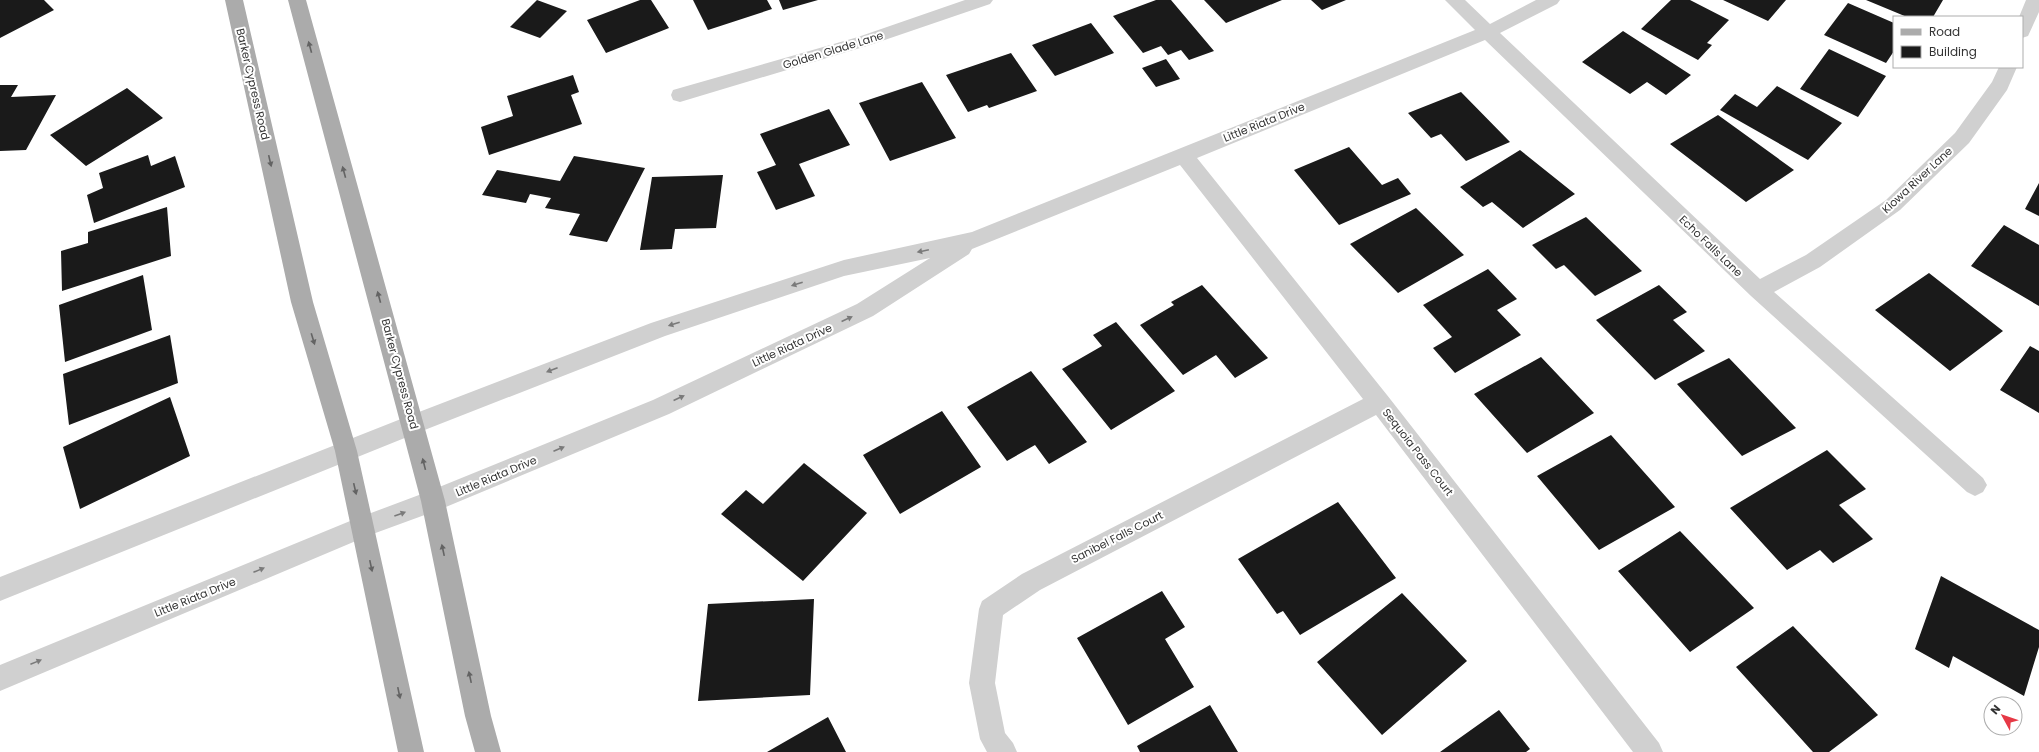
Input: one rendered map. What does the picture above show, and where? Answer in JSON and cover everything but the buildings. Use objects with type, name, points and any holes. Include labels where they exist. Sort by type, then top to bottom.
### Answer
[{"type":"main road","name":"Barker Cypress Road","points":[[234,0],[302,302],[346,451],[411,752]]},
{"type":"main road","name":"Barker Cypress Road","points":[[297,0],[414,424],[433,501],[478,716],[488,752]]},
{"type":"street","name":"Golden Glade Lane","points":[[680,95],[864,41],[984,0]]},
{"type":"street","name":"Echo Falls Lane","points":[[1454,0],[1758,290],[1975,485]]},
{"type":"street","name":"Little Riata Drive","points":[[0,590],[414,424],[659,329],[844,268],[975,240],[1488,32],[1551,0]]},
{"type":"street","points":[[2023,30],[2035,0]]},
{"type":"street","name":"Kiowa River Lane","points":[[1758,290],[1813,261],[1893,205],[1962,138],[2000,86],[2008,68]]},
{"type":"street","name":"Sequoia Pass Court","points":[[1183,155],[1379,402],[1650,752]]},
{"type":"street","name":"Little Riata Drive","points":[[0,678],[363,527],[433,501],[661,407],[865,310],[975,240]]},
{"type":"street","name":"Sanibel Falls Court","points":[[1004,752],[993,739],[982,683],[991,609],[1031,582],[1379,402]]}]
